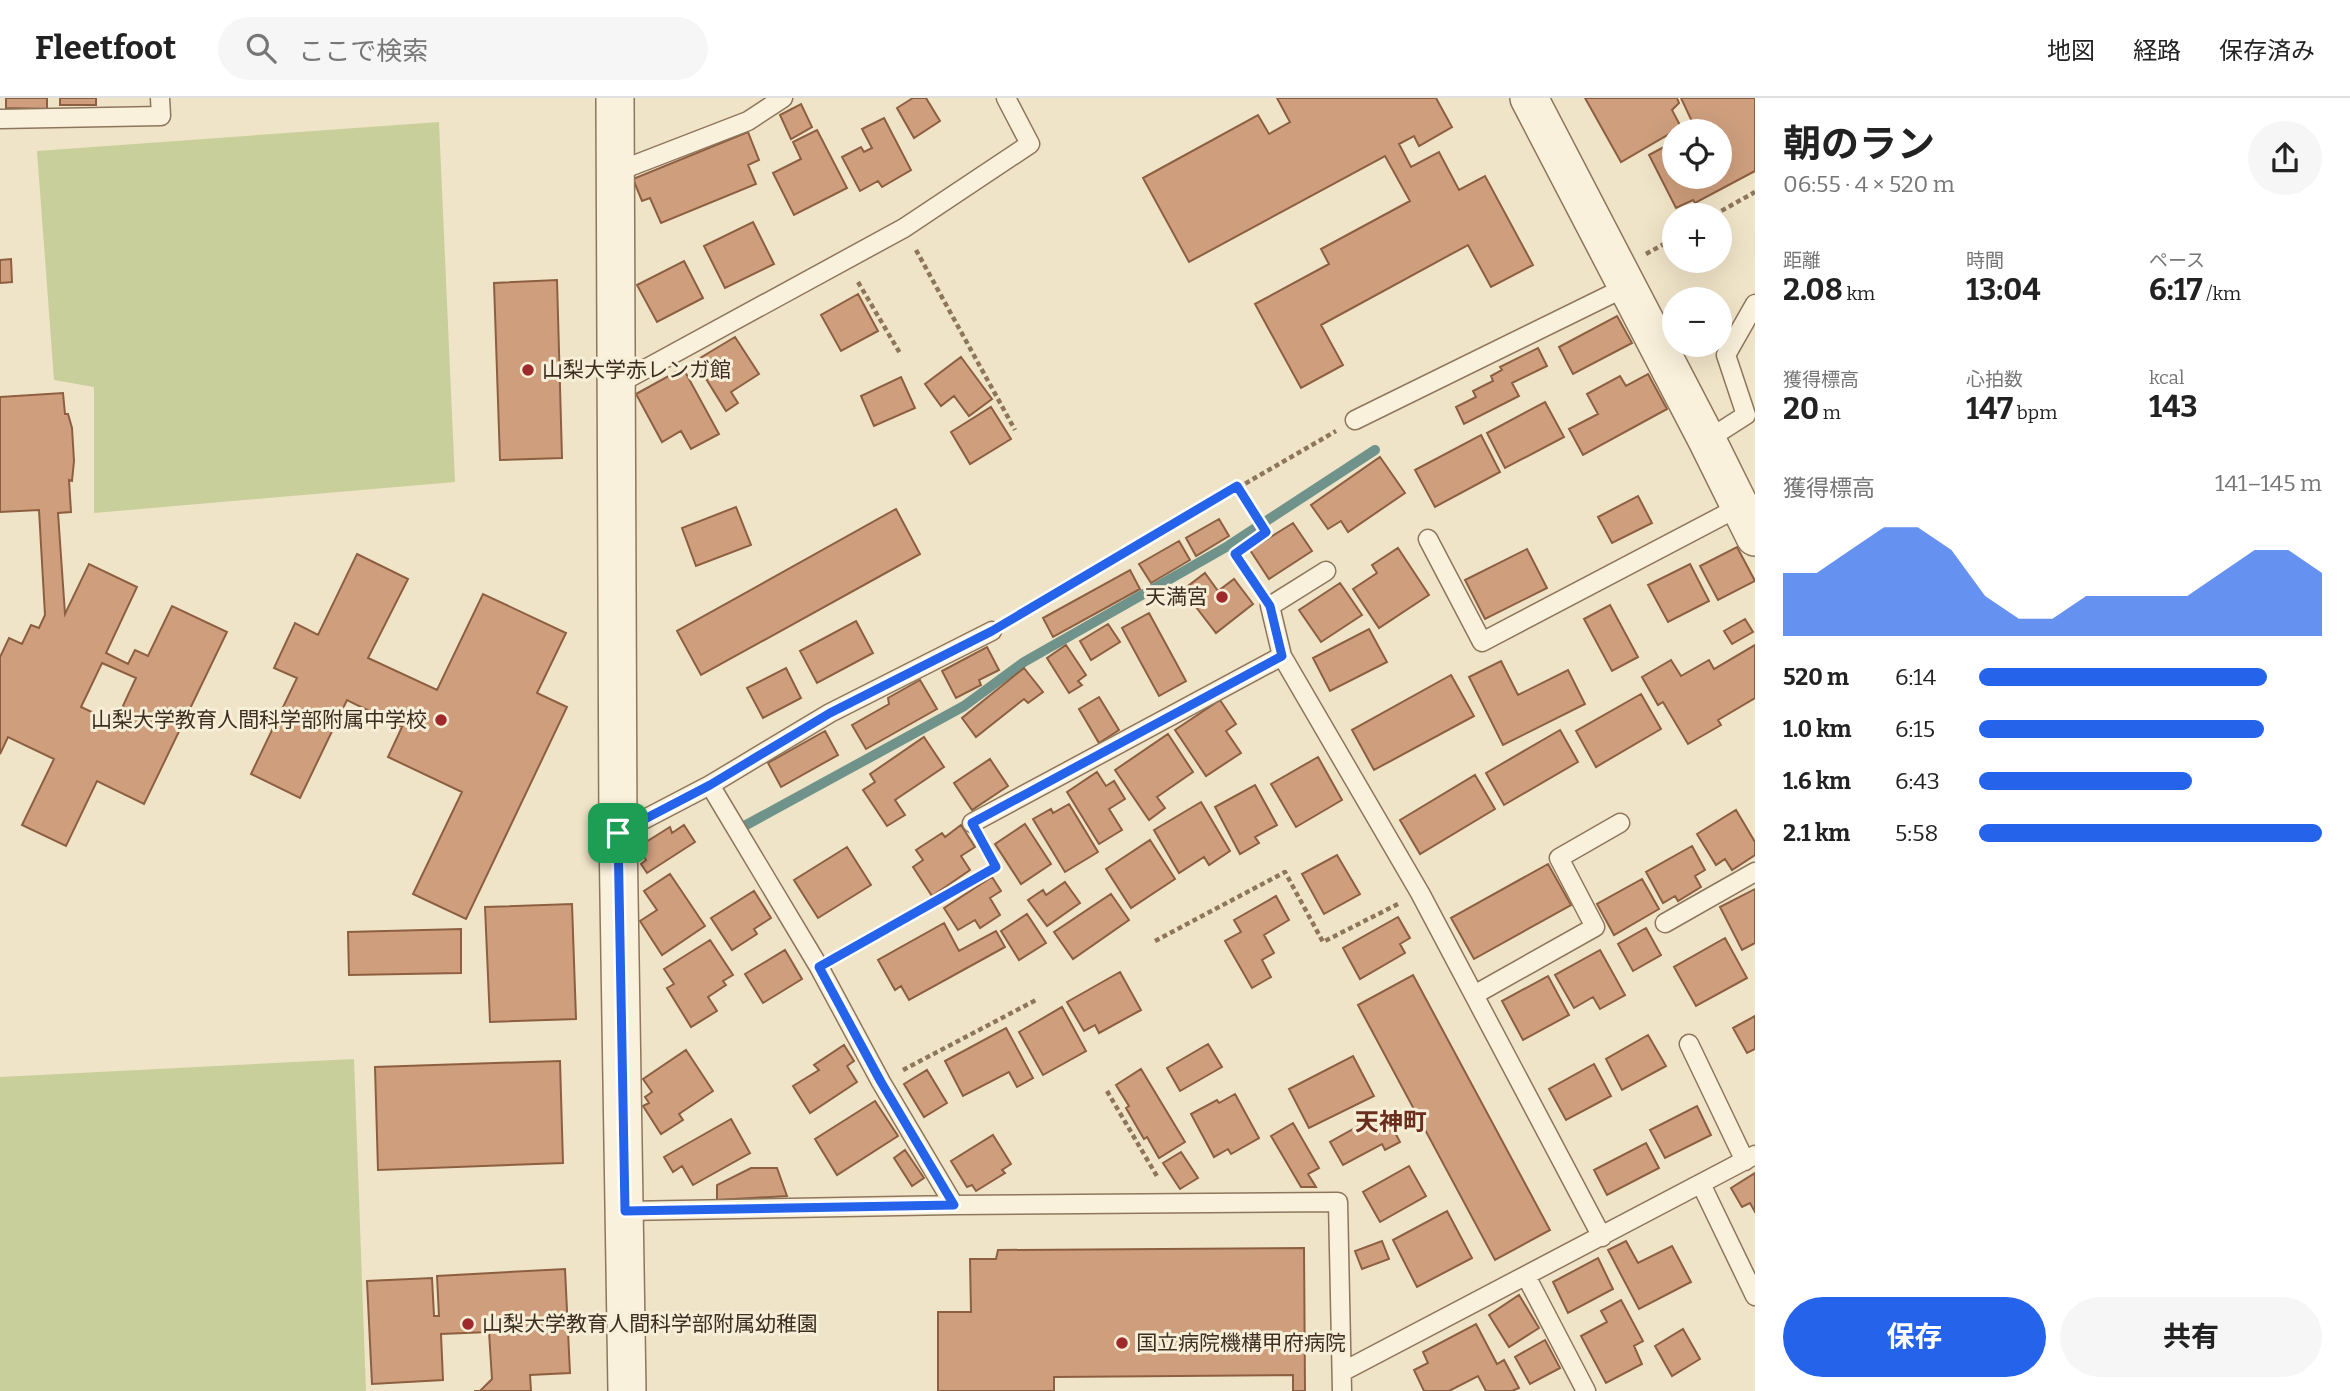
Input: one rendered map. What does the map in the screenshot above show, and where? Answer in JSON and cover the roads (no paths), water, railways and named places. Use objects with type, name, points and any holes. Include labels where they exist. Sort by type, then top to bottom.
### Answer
[{"type":"street","points":[[615,98],[618,833],[627,1391]]},
{"type":"street","points":[[1529,98],[1748,522]]},
{"type":"lane","points":[[0,119],[160,116],[160,98]]},
{"type":"lane","points":[[616,172],[748,121],[783,98]]},
{"type":"lane","points":[[616,385],[904,228],[1030,144],[1006,98]]},
{"type":"lane","points":[[1355,420],[1628,286]]},
{"type":"lane","points":[[1707,440],[1746,415],[1726,355],[1755,303]]},
{"type":"lane","points":[[1428,539],[1482,642],[1748,522]]},
{"type":"lane","points":[[1326,571],[1270,606],[1282,656],[1420,893],[1602,1237]]},
{"type":"lane","points":[[618,833],[710,785],[830,713],[992,631]]},
{"type":"lane","points":[[972,823],[1282,656]]},
{"type":"lane","points":[[710,785],[819,967],[881,1082],[954,1205]]},
{"type":"lane","points":[[1474,995],[1595,927],[1559,858],[1620,822]]},
{"type":"lane","points":[[1665,923],[1755,873]]},
{"type":"lane","points":[[1342,1372],[1750,1158],[1689,1044]]},
{"type":"lane","points":[[1700,1185],[1755,1296]]},
{"type":"lane","points":[[625,1211],[1338,1202],[1342,1391]]},
{"type":"lane","points":[[1526,1276],[1586,1391]]},
{"type":"waterway","points":[[737,830],[964,706],[1024,662],[1228,546],[1375,450]]},
{"type":"place","name":"山梨大学赤レンガ館","points":[[528,370]]},
{"type":"place","name":"天満宮","points":[[1222,597]]},
{"type":"place","name":"山梨大学教育人間科学部附属中学校","points":[[441,720]]},
{"type":"place","name":"山梨大学教育人間科学部附属幼稚園","points":[[468,1324]]},
{"type":"place","name":"国立病院機構甲府病院","points":[[1122,1343]]},
{"type":"district","name":"天神町","points":[[1391,1122]]}]
